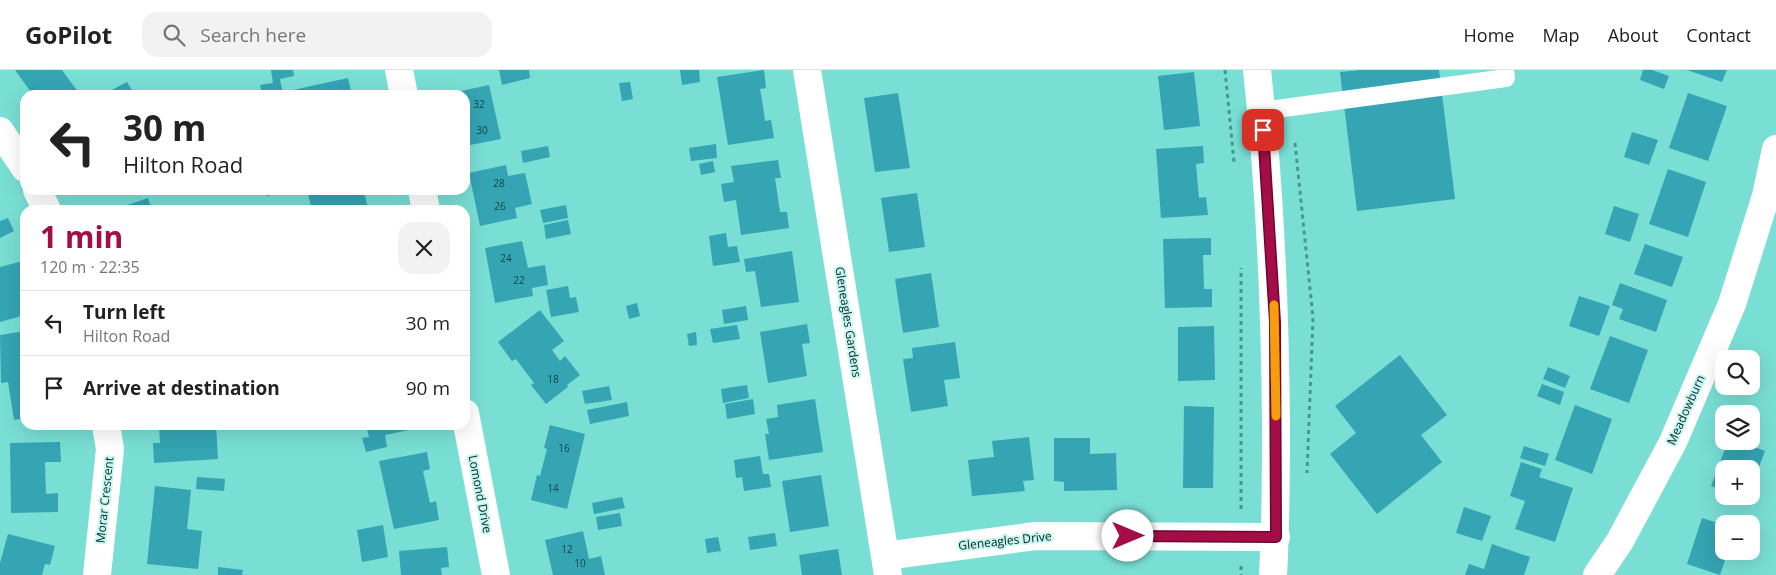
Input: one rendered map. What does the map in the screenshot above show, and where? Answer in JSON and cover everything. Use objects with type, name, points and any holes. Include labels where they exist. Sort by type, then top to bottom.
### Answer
[{"type":"street","points":[[399,70],[403,90]]},
{"type":"street","name":"Gleneagles Gardens","points":[[807,70],[886,566]]},
{"type":"street","points":[[1257,70],[1262,111],[1275,322],[1276,537],[1274,575]]},
{"type":"street","points":[[0,131],[20,161]]},
{"type":"street","name":"Meadowburn","points":[[1597,575],[1620,541],[1673,442],[1732,304],[1766,196],[1776,149]]},
{"type":"street","name":"Morar Crescent","points":[[98,575],[110,449],[107,430]]},
{"type":"street","name":"Lomond Drive","points":[[468,430],[496,575]]},
{"type":"street","name":"Gleneagles Drive","points":[[886,566],[1035,536],[1276,537]]},
{"type":"lane","points":[[1262,111],[1506,78],[1505,70]]},
{"type":"path","points":[[1224,70],[1234,165]]},
{"type":"path","points":[[1241,259],[1241,575]]},
{"type":"building","points":[[15,70],[62,70],[77,90],[29,90]]},
{"type":"building","points":[[271,70],[293,70],[294,76],[280,79],[282,90],[261,90],[260,85],[273,83]]},
{"type":"building","points":[[499,70],[529,70],[530,78],[502,85]]},
{"type":"building","points":[[680,70],[699,70],[700,82],[682,85]]},
{"type":"building","points":[[764,70],[766,88],[760,89],[765,121],[771,120],[774,138],[728,145],[717,77]]},
{"type":"building","points":[[1360,70],[1439,70],[1455,199],[1357,211],[1340,72]]},
{"type":"building","points":[[1643,70],[1652,70],[1669,76],[1664,89],[1640,80]]},
{"type":"building","points":[[1687,70],[1727,70],[1722,82]]},
{"type":"building","points":[[1194,72],[1200,126],[1164,130],[1158,76]]},
{"type":"building","points":[[348,78],[351,90],[293,90]]},
{"type":"building","points":[[127,82],[132,90],[112,90]]},
{"type":"building","points":[[630,82],[633,99],[622,101],[619,83]]},
{"type":"building","points":[[489,85],[501,139],[470,145],[470,90],[466,90]]},
{"type":"building","points":[[898,93],[910,168],[875,172],[864,98]]},
{"type":"building","points":[[1688,93],[1727,106],[1708,161],[1669,148]]},
{"type":"building","points":[[1632,132],[1658,140],[1649,165],[1624,157]]},
{"type":"building","points":[[716,144],[717,158],[691,161],[689,148]]},
{"type":"building","points":[[548,146],[550,157],[523,163],[521,151]]},
{"type":"building","points":[[1203,146],[1204,163],[1196,164],[1199,198],[1206,197],[1208,215],[1161,218],[1156,149]]},
{"type":"building","points":[[778,160],[781,178],[775,178],[780,212],[787,212],[789,228],[741,235],[736,200],[724,202],[721,184],[734,182],[731,166]]},
{"type":"building","points":[[713,161],[715,172],[701,175],[699,164]]},
{"type":"building","points":[[506,165],[508,176],[525,173],[532,204],[515,208],[517,218],[480,226],[470,173]]},
{"type":"building","points":[[1668,169],[1706,182],[1688,237],[1649,224]]},
{"type":"building","points":[[917,193],[925,247],[889,252],[881,198]]},
{"type":"building","points":[[308,195],[365,195],[367,205],[311,205]]},
{"type":"building","points":[[148,198],[150,205],[128,205]]},
{"type":"building","points":[[566,205],[568,218],[543,223],[540,210]]},
{"type":"building","points":[[1614,206],[1639,214],[1630,242],[1605,234]]},
{"type":"building","points":[[8,218],[14,231],[0,238],[0,221]]},
{"type":"building","points":[[568,220],[571,234],[546,239],[544,225]]},
{"type":"building","points":[[726,233],[728,247],[737,246],[740,262],[713,266],[709,236]]},
{"type":"building","points":[[1211,238],[1211,255],[1203,255],[1204,289],[1212,289],[1212,307],[1165,308],[1163,239]]},
{"type":"building","points":[[522,241],[528,268],[545,265],[548,285],[532,288],[533,296],[495,303],[485,248]]},
{"type":"building","points":[[1645,244],[1683,257],[1672,287],[1634,274]]},
{"type":"building","points":[[792,251],[799,302],[761,307],[755,271],[746,272],[744,259]]},
{"type":"building","points":[[20,262],[20,316],[0,322],[0,267]]},
{"type":"building","points":[[931,273],[939,327],[903,333],[895,279]]},
{"type":"building","points":[[1620,283],[1667,300],[1656,332],[1619,319],[1623,309],[1612,305]]},
{"type":"building","points":[[568,286],[570,298],[576,297],[579,312],[551,317],[546,290]]},
{"type":"building","points":[[1579,296],[1610,306],[1599,336],[1569,326]]},
{"type":"building","points":[[637,303],[640,316],[629,319],[626,306]]},
{"type":"building","points":[[746,306],[748,320],[724,324],[722,310]]},
{"type":"building","points":[[540,310],[564,341],[552,350],[560,361],[565,356],[580,375],[546,404],[531,385],[534,383],[516,359],[512,361],[498,342]]},
{"type":"building","points":[[807,324],[810,343],[802,344],[807,376],[768,383],[760,332]]},
{"type":"building","points":[[737,325],[740,339],[713,343],[710,329]]},
{"type":"building","points":[[1214,326],[1215,380],[1178,381],[1178,327]]},
{"type":"building","points":[[20,332],[20,419],[14,420],[8,382],[1,383],[0,335]]},
{"type":"building","points":[[696,332],[697,345],[689,346],[687,334]]},
{"type":"building","points":[[1610,336],[1648,350],[1629,403],[1590,389]]},
{"type":"building","points":[[955,342],[960,378],[944,380],[948,406],[911,412],[903,359],[913,358],[912,348]]},
{"type":"building","points":[[1400,355],[1447,415],[1421,435],[1442,462],[1377,514],[1330,454],[1356,433],[1335,406]]},
{"type":"building","points":[[1548,367],[1570,376],[1565,388],[1543,379]]},
{"type":"building","points":[[1542,384],[1564,392],[1560,405],[1537,396]]},
{"type":"building","points":[[747,385],[749,398],[723,403],[721,389]]},
{"type":"building","points":[[609,386],[612,400],[585,404],[582,391]]},
{"type":"building","points":[[753,399],[755,414],[727,419],[725,404]]},
{"type":"building","points":[[815,399],[823,452],[769,460],[765,434],[769,434],[766,419],[778,417],[777,405]]},
{"type":"building","points":[[627,402],[629,416],[590,424],[587,410]]},
{"type":"building","points":[[1575,405],[1612,419],[1592,474],[1555,460]]},
{"type":"building","points":[[1184,406],[1214,407],[1213,488],[1183,488]]},
{"type":"building","points":[[550,425],[585,434],[567,509],[531,500],[537,475],[540,476],[547,449],[544,448]]},
{"type":"building","points":[[159,430],[216,430],[218,459],[154,463],[153,443],[160,443]]},
{"type":"building","points":[[367,430],[409,430],[385,435],[387,447],[366,452],[362,438],[369,437]]},
{"type":"building","points":[[1029,437],[1034,480],[1023,481],[1025,491],[972,496],[968,460],[994,457],[992,441]]},
{"type":"building","points":[[1054,438],[1090,438],[1090,454],[1116,453],[1117,490],[1064,491],[1064,482],[1054,481]]},
{"type":"building","points":[[60,442],[61,462],[45,462],[46,494],[58,493],[58,512],[11,513],[10,443]]},
{"type":"building","points":[[1524,446],[1549,454],[1545,466],[1520,458]]},
{"type":"building","points":[[1760,449],[1765,451],[1760,464],[1760,460],[1721,460],[1725,450]]},
{"type":"building","points":[[427,452],[430,469],[423,471],[430,503],[436,501],[439,520],[394,529],[379,461]]},
{"type":"building","points":[[760,456],[763,474],[769,474],[771,487],[744,491],[742,477],[736,478],[734,460]]},
{"type":"building","points":[[1521,462],[1542,469],[1539,477],[1573,488],[1555,542],[1515,529],[1525,501],[1510,496]]},
{"type":"building","points":[[821,475],[829,526],[790,532],[782,481]]},
{"type":"building","points":[[1715,475],[1715,488],[1711,486]]},
{"type":"building","points":[[197,477],[225,479],[224,491],[196,489]]},
{"type":"building","points":[[155,486],[191,490],[187,529],[202,531],[198,569],[147,564]]},
{"type":"building","points":[[622,497],[625,508],[594,514],[592,503]]},
{"type":"building","points":[[1464,507],[1491,516],[1482,541],[1456,533]]},
{"type":"building","points":[[620,513],[622,526],[598,530],[596,517]]},
{"type":"building","points":[[1702,518],[1715,522],[1715,560],[1725,560],[1720,575],[1687,564]]},
{"type":"building","points":[[383,525],[388,557],[362,562],[357,530]]},
{"type":"building","points":[[583,531],[589,559],[601,556],[605,575],[553,575],[545,540]]},
{"type":"building","points":[[775,533],[777,546],[750,550],[748,537]]},
{"type":"building","points":[[8,534],[55,546],[50,565],[45,564],[42,575],[0,575],[0,563]]},
{"type":"building","points":[[718,537],[721,551],[707,553],[705,539]]},
{"type":"building","points":[[1492,544],[1530,557],[1524,575],[1465,575],[1469,564],[1484,569]]},
{"type":"building","points":[[447,547],[449,567],[441,568],[442,575],[401,575],[399,551]]},
{"type":"building","points":[[838,549],[842,575],[802,575],[799,555]]},
{"type":"building","points":[[218,567],[243,570],[242,575],[218,575]]},
{"type":"slow traffic","points":[[1274,305],[1276,416]]},
{"type":"route","points":[[1128,536],[1276,537],[1275,322],[1263,130]]}]
